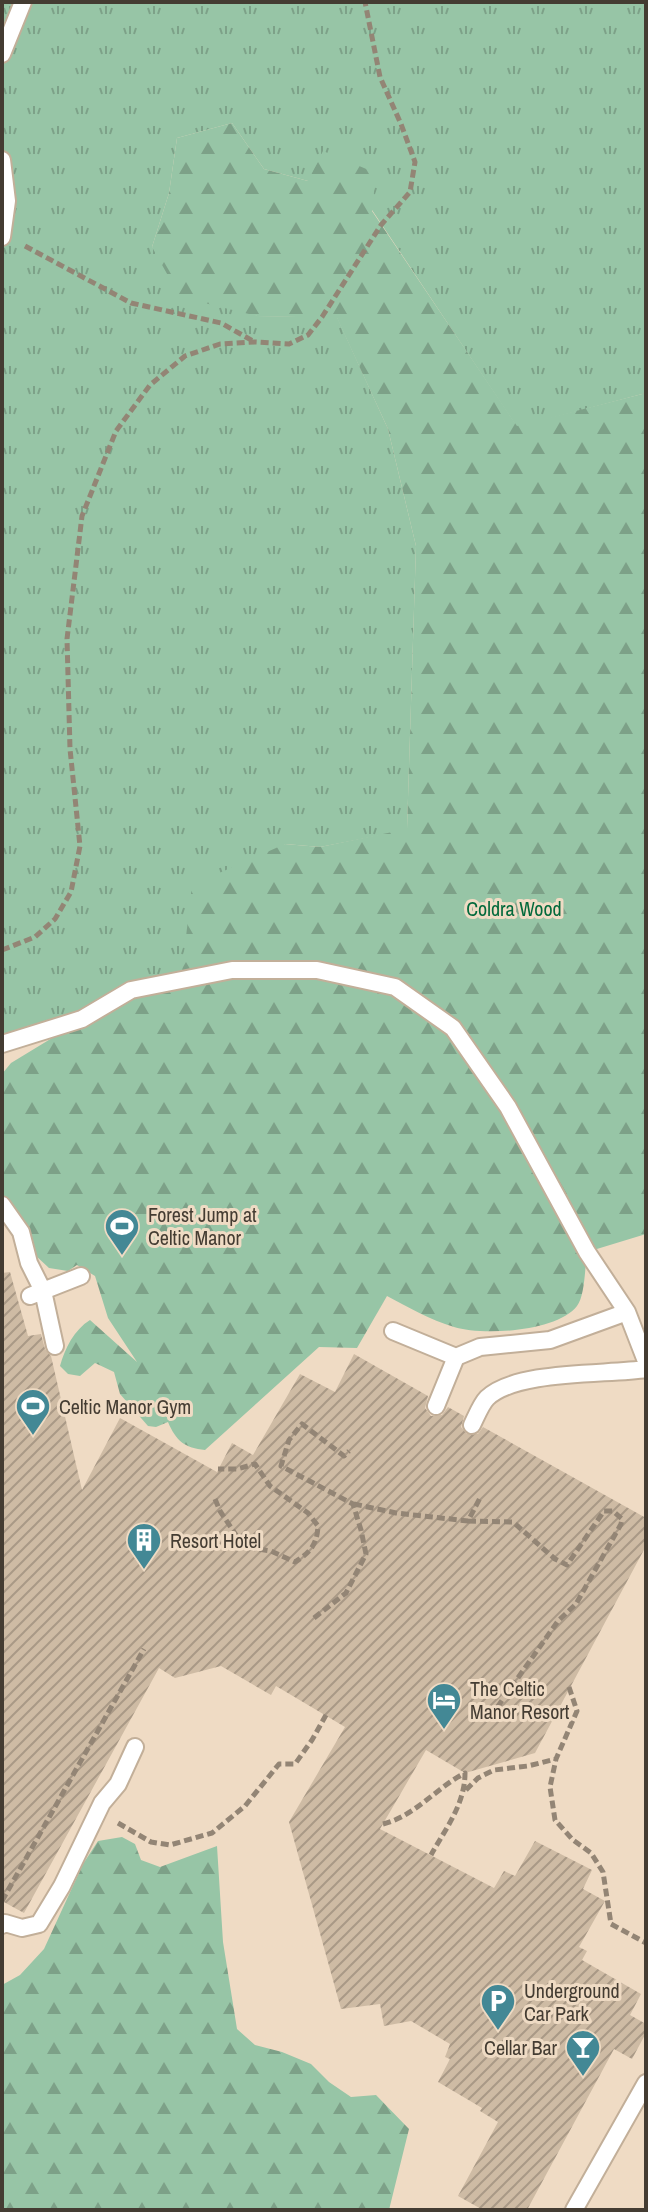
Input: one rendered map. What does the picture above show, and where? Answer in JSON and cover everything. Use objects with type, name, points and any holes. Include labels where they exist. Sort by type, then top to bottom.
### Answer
[{"type":"lane","points":[[2,54],[23,2]]},
{"type":"lane","points":[[2,160],[7,201],[2,237]]},
{"type":"lane","points":[[2,1044],[82,1019],[131,990],[232,970],[317,970],[395,987],[453,1028],[508,1107],[587,1252],[627,1312],[646,1361]]},
{"type":"lane","points":[[2,1205],[21,1232],[55,1346]]},
{"type":"lane","points":[[37,1294],[81,1276]]},
{"type":"lane","points":[[393,1331],[456,1357],[480,1347],[550,1340],[627,1312]]},
{"type":"lane","points":[[436,1406],[456,1357]]},
{"type":"lane","points":[[472,1425],[487,1398],[513,1383],[646,1369]]},
{"type":"lane","points":[[2,1925],[5,1923],[22,1928],[39,1924],[62,1886],[102,1803],[118,1784],[135,1747]]},
{"type":"lane","points":[[574,2210],[646,2083]]},
{"type":"path","points":[[2,950],[35,937],[55,919],[71,892],[80,846],[70,749],[67,639],[82,516],[116,431],[150,385],[185,356],[220,344],[289,344],[308,335],[381,225],[410,192],[415,162],[380,77],[365,2]]},
{"type":"path","points":[[14,250],[26,245],[131,303],[221,323],[255,342]]},
{"type":"path","points":[[349,1451],[344,1456],[302,1424],[289,1440],[281,1466],[353,1504],[396,1513],[468,1521],[513,1522],[555,1559],[567,1565],[604,1511],[613,1511],[622,1519],[576,1604],[558,1621],[496,1709]]},
{"type":"path","points":[[215,1499],[244,1547],[271,1551],[295,1562],[309,1553],[317,1539],[318,1526],[308,1513],[270,1486],[255,1464],[237,1469],[218,1469]]},
{"type":"path","points":[[468,1521],[480,1498]]},
{"type":"path","points":[[314,1618],[346,1593],[366,1554],[353,1504]]},
{"type":"path","points":[[2,1902],[144,1649]]},
{"type":"path","points":[[569,1687],[577,1711],[556,1759],[550,1787],[555,1820],[573,1840],[591,1853],[603,1872],[611,1924],[646,1943]]},
{"type":"path","points":[[96,1814],[151,1842],[170,1845],[212,1833],[245,1806],[279,1764],[295,1764],[326,1715]]},
{"type":"path","points":[[431,1855],[465,1790],[478,1778],[494,1770],[556,1759]]},
{"type":"path","points":[[383,1824],[397,1821],[465,1773],[465,1790]]},
{"type":"green space","points":[[2,2],[646,2],[646,393],[517,427],[372,210],[308,181],[264,169],[232,123],[177,138],[169,193],[152,247],[257,316],[337,317],[388,429],[416,546],[407,830],[320,847],[285,844],[181,980],[2,1044]]},
{"type":"green space","name":"Coldra Wood","points":[[232,123],[264,169],[308,181],[323,151],[376,173],[372,211],[517,426],[646,393],[646,1234],[587,1252],[583,1288],[577,1306],[553,1322],[537,1326],[518,1330],[467,1330],[436,1321],[387,1296],[357,1348],[319,1347],[205,1450],[182,1442],[168,1422],[156,1427],[148,1426],[120,1394],[114,1372],[95,1363],[80,1376],[68,1374],[60,1366],[71,1340],[90,1320],[137,1362],[108,1318],[95,1276],[77,1265],[68,1271],[49,1268],[35,1255],[2,1197],[2,1074],[11,1063],[131,990],[181,980],[192,885],[285,844],[320,847],[407,829],[416,546],[388,429],[337,318],[257,316],[180,297],[152,247],[169,193],[177,138]]},
{"type":"green space","points":[[122,1837],[135,1844],[141,1860],[160,1867],[217,1846],[223,1942],[237,2029],[255,2045],[311,2064],[329,2082],[351,2097],[376,2095],[409,2129],[389,2210],[2,2210],[2,1985],[20,1975],[44,1949],[83,1864],[98,1841]]},
{"type":"building","name":"The Celtic Manor Resort","points":[[10,1272],[28,1336],[41,1334],[45,1349],[51,1356],[82,1490],[120,1418],[217,1472],[232,1443],[253,1455],[300,1374],[335,1392],[354,1354],[428,1396],[425,1408],[431,1416],[442,1415],[448,1407],[464,1416],[461,1427],[467,1434],[478,1434],[483,1427],[646,1518],[646,1546],[535,1753],[465,1773],[426,1750],[380,1829],[494,1888],[504,1871],[515,1876],[535,1841],[592,1870],[583,1889],[605,1901],[579,1947],[587,1951],[582,1960],[641,1994],[630,2015],[646,2024],[646,2033],[632,2059],[614,2049],[527,2210],[483,2210],[458,2196],[498,2122],[480,2111],[482,2108],[438,2082],[450,2059],[445,2057],[450,2044],[411,2021],[384,2026],[380,2004],[341,2009],[289,1822],[345,1727],[276,1686],[271,1695],[221,1666],[175,1678],[159,1668],[24,1913],[2,1901],[2,1273]]},
{"type":"place","name":"Forest Jump at Celtic Manor","points":[[122,1257]]},
{"type":"place","name":"Celtic Manor Gym","points":[[33,1437]]},
{"type":"place","name":"Resort Hotel","points":[[144,1571]]},
{"type":"place","name":"The Celtic Manor Resort","points":[[444,1731]]},
{"type":"place","name":"Underground Car Park","points":[[498,2032]]},
{"type":"place","name":"Cellar Bar","points":[[583,2078]]}]
